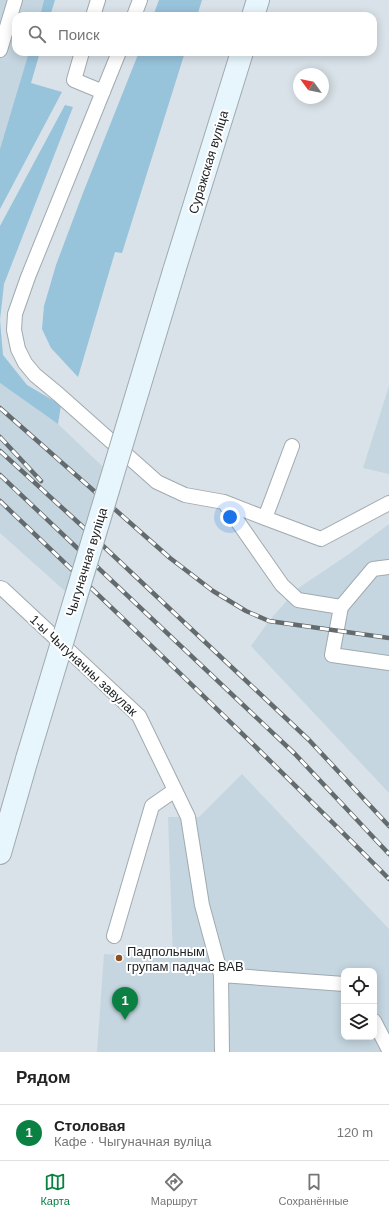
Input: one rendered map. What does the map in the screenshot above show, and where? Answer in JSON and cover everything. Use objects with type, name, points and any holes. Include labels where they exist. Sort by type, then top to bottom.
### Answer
[{"type":"main road","points":[[254,12],[258,0]]},
{"type":"main road","name":"Суражская вуліца","points":[[174,271],[241,56]]},
{"type":"main road","name":"Чыгуначная вуліца","points":[[0,853],[174,271]]},
{"type":"lane","points":[[0,50],[15,0]]},
{"type":"lane","points":[[94,12],[98,0]]},
{"type":"lane","points":[[136,12],[140,0]]},
{"type":"lane","points":[[81,56],[74,80],[103,92]]},
{"type":"lane","points":[[117,56],[28,276],[15,314],[14,330],[18,349],[26,363],[35,375],[157,482],[185,495],[224,502],[321,539],[389,503]]},
{"type":"lane","points":[[265,518],[292,446]]},
{"type":"lane","points":[[224,502],[282,585],[298,600],[341,607]]},
{"type":"lane","points":[[389,567],[373,570],[341,607],[332,654],[389,662]]},
{"type":"lane","name":"1-ы Чыгуначны завулак","points":[[0,588],[3,589],[139,716],[188,817],[202,905],[221,976],[222,1052]]},
{"type":"lane","points":[[114,936],[152,806],[175,790]]},
{"type":"lane","points":[[221,976],[341,984]]},
{"type":"lane","points":[[377,1027],[389,1050]]},
{"type":"shaded area","points":[[0,0],[44,0],[41,12],[12,12],[12,56],[28,56],[0,149]]},
{"type":"shaded area","points":[[44,0],[55,0],[51,12],[41,12]]},
{"type":"shaded area","points":[[159,0],[202,0],[198,12],[154,12]]},
{"type":"shaded area","points":[[28,56],[39,56],[31,83],[62,92],[0,209],[0,149]]},
{"type":"shaded area","points":[[137,56],[184,56],[122,253],[115,252],[78,377],[51,348],[42,329],[44,306],[56,265]]},
{"type":"shaded area","points":[[65,105],[73,107],[4,284],[0,320],[0,226]]},
{"type":"shaded area","points":[[0,320],[3,355],[27,385],[61,405],[58,424],[0,383]]},
{"type":"shaded area","points":[[0,383],[58,424],[122,485],[85,609],[0,533]]},
{"type":"shaded area","points":[[389,386],[389,474],[363,468]]},
{"type":"shaded area","points":[[389,524],[389,793],[251,646],[269,621],[297,589],[349,554]]},
{"type":"shaded area","points":[[242,774],[389,929],[389,1052],[97,1052],[104,954],[173,958],[168,817],[199,817]]},
{"type":"railway","points":[[0,408],[170,558],[213,591],[246,611],[269,621],[389,638]]},
{"type":"railway","points":[[0,437],[41,481]]},
{"type":"railway","points":[[0,451],[82,526],[309,740],[389,826]]},
{"type":"railway","points":[[0,475],[295,754],[389,854]]},
{"type":"railway","points":[[0,501],[245,736],[389,879]]},
{"type":"place","name":"Падпольным групам падчас ВАВ","points":[[119,958]]},
{"type":"place","name":"Столовая","points":[[125,1020]]}]
